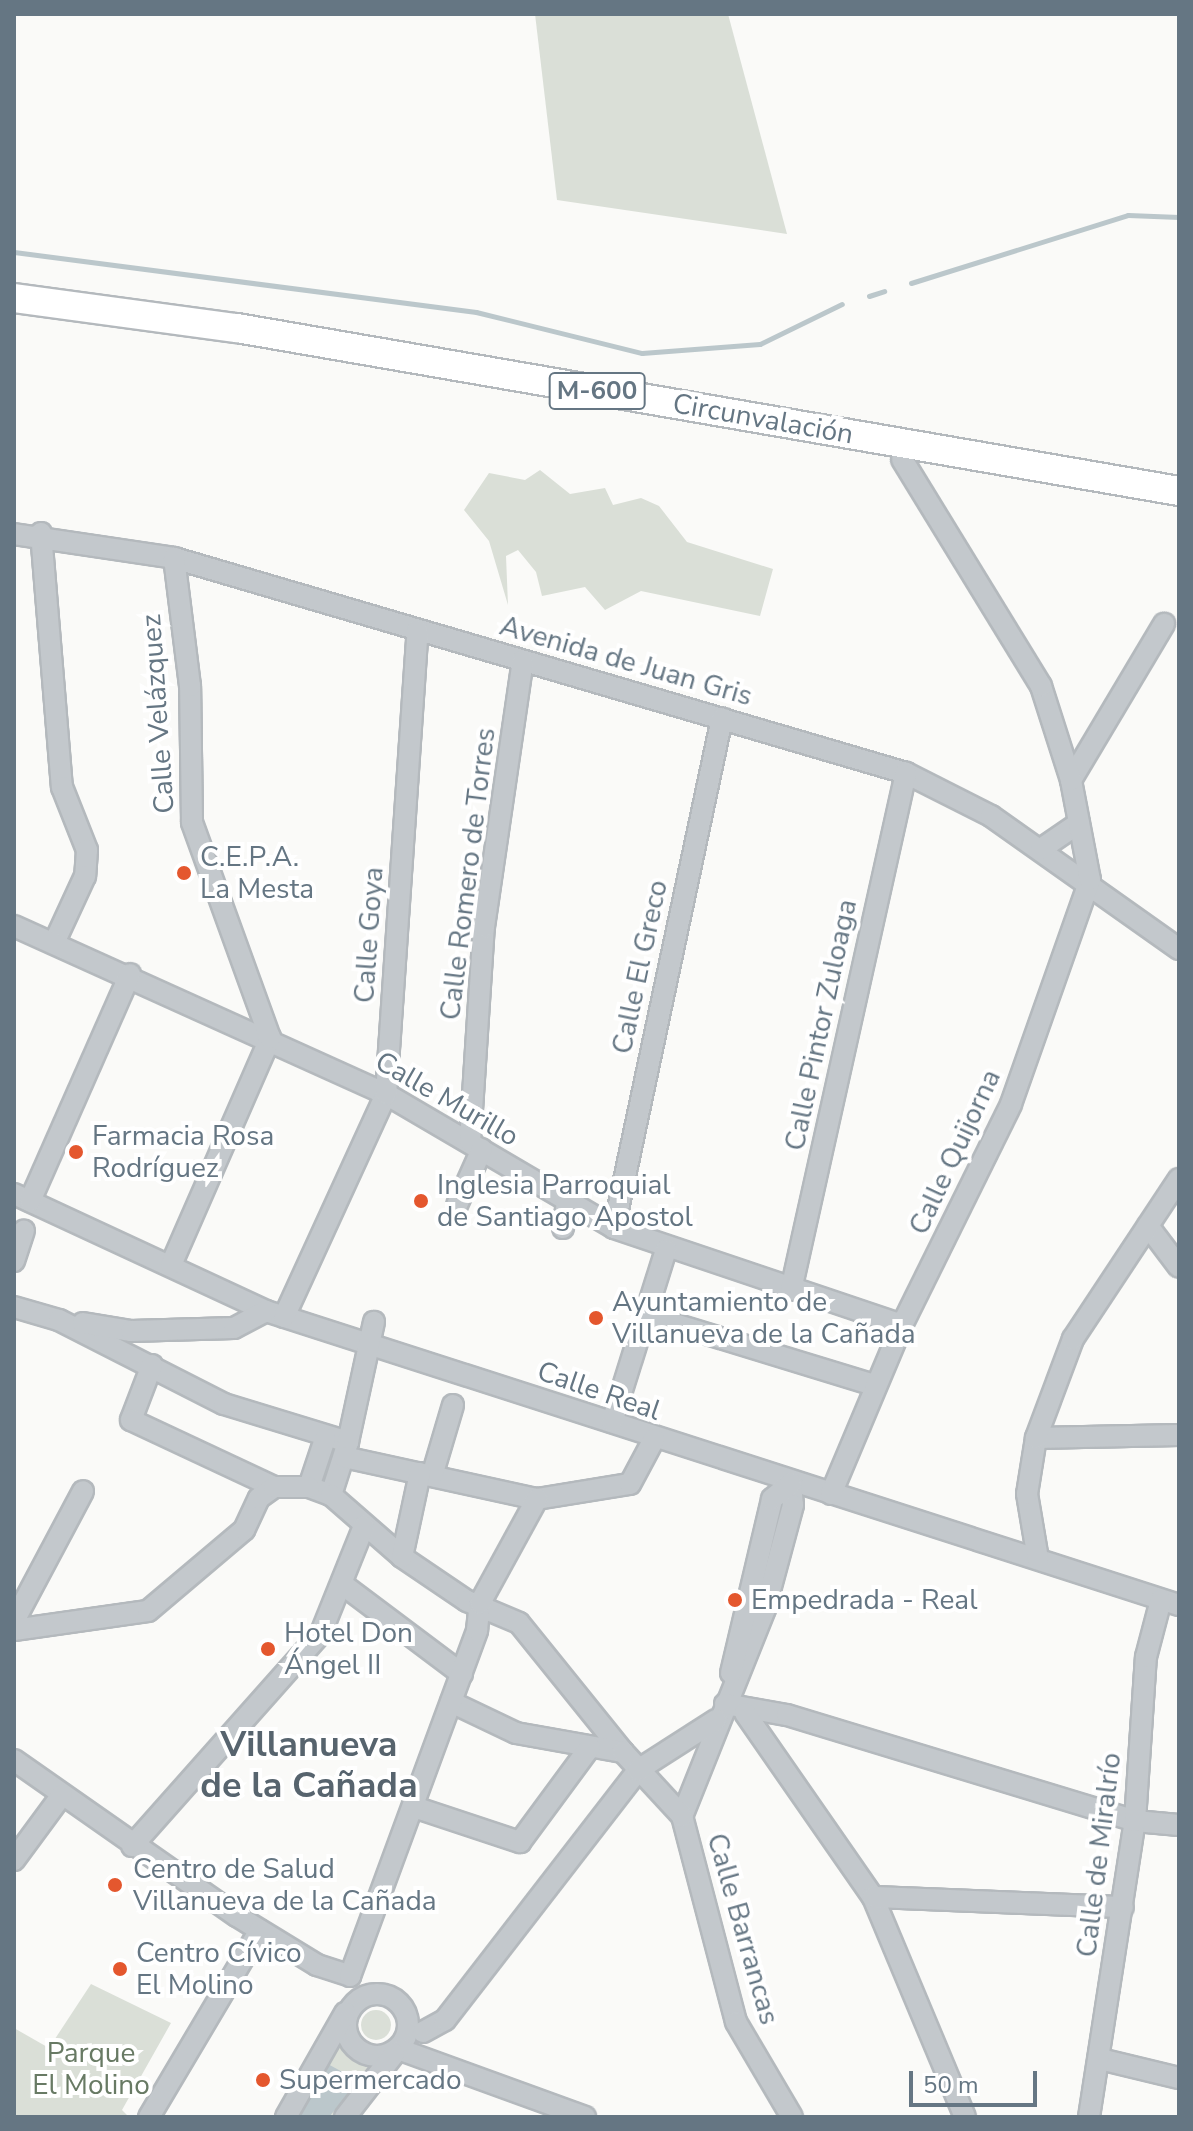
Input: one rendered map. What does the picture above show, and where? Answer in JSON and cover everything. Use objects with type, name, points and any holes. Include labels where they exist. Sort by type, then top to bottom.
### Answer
[{"type":"highway","name":"Circunvalación","points":[[14,298],[237,328],[1179,491]]},
{"type":"street","points":[[902,459],[1041,686],[1071,780],[1090,880]]},
{"type":"street","points":[[41,533],[62,787],[87,850],[85,876],[55,941]]},
{"type":"street","name":"Avenida de Juan Gris","points":[[14,534],[41,533],[174,558],[906,773],[1041,849],[1176,939]]},
{"type":"street","name":"Calle Velázquez","points":[[174,558],[190,686],[192,822],[270,1038]]},
{"type":"street","points":[[1071,780],[1164,624]]},
{"type":"street","name":"Calle Goya","points":[[275,1314],[386,1094],[418,630]]},
{"type":"street","name":"Calle Romero de Torres","points":[[476,1145],[484,927],[523,661]]},
{"type":"street","name":"Calle El Greco","points":[[614,1228],[722,718]]},
{"type":"street","name":"Calle Pintor Zuloaga","points":[[791,1290],[906,773]]},
{"type":"street","points":[[1041,849],[1079,823]]},
{"type":"street","name":"Calle Quijorna","points":[[831,1494],[874,1385],[1011,1104],[1090,880]]},
{"type":"street","name":"Calle Murillo","points":[[14,926],[130,974],[386,1094],[614,1228],[666,1250],[902,1325]]},
{"type":"street","points":[[22,1198],[130,974]]},
{"type":"street","points":[[171,1265],[270,1038]]},
{"type":"street","points":[[457,1205],[476,1145]]},
{"type":"street","points":[[1038,1559],[1027,1494],[1036,1438],[1073,1339],[1179,1179]]},
{"type":"street","name":"Calle Real","points":[[22,1198],[275,1314],[612,1422],[654,1439],[1170,1602]]},
{"type":"street","points":[[563,1228],[567,1203]]},
{"type":"street","points":[[1148,1226],[1179,1267]]},
{"type":"street","points":[[14,1261],[24,1231]]},
{"type":"street","points":[[612,1422],[666,1250]]},
{"type":"street","points":[[14,1307],[59,1320],[224,1404],[346,1449],[426,1475],[537,1499],[630,1484],[654,1439]]},
{"type":"street","points":[[14,1316],[131,1331],[234,1328],[275,1314]]},
{"type":"street","points":[[645,1315],[874,1385]]},
{"type":"street","points":[[331,1495],[346,1449],[371,1347],[374,1322]]},
{"type":"street","points":[[152,1365],[131,1420],[274,1487],[309,1487],[331,1495],[402,1557],[480,1603],[512,1618],[542,1646],[623,1752],[682,1816]]},
{"type":"street","points":[[402,1557],[426,1475],[453,1405]]},
{"type":"street","points":[[1036,1438],[1179,1435]]},
{"type":"street","points":[[309,1487],[325,1439]]},
{"type":"street","name":"Calle Barrancas","points":[[791,1483],[793,1505],[765,1609],[720,1712],[682,1816],[736,2022],[792,2117]]},
{"type":"street","points":[[14,1630],[148,1611],[244,1530],[259,1498],[274,1487]]},
{"type":"street","points":[[14,1621],[83,1491]]},
{"type":"street","points":[[286,2117],[349,1997],[462,1674],[480,1603],[537,1499]]},
{"type":"street","points":[[132,1846],[321,1633],[364,1526]]},
{"type":"street","points":[[342,1584],[462,1674]]},
{"type":"street","name":"Calle de Miralrío","points":[[1089,2117],[1135,1821],[1146,1657],[1170,1602]]},
{"type":"street","points":[[451,1702],[516,1733],[623,1752]]},
{"type":"street","points":[[345,2117],[416,2027],[445,2020],[638,1770],[720,1712],[787,1715],[1135,1821],[1179,1825]]},
{"type":"street","points":[[745,1713],[782,1757],[873,1897],[965,2117]]},
{"type":"street","points":[[782,1757],[787,1715]]},
{"type":"street","points":[[414,1807],[520,1842],[590,1747]]},
{"type":"street","points":[[14,1760],[132,1846],[317,1965],[349,1997],[353,2040],[478,2075],[585,2117]]},
{"type":"street","points":[[14,1860],[62,1795]]},
{"type":"street","points":[[873,1897],[1123,1907]]},
{"type":"street","points":[[149,2117],[260,1930]]},
{"type":"street","points":[[317,1965],[349,1997],[381,1997],[478,2075]]},
{"type":"street","points":[[1100,2059],[1179,2078]]},
{"type":"green space","points":[[535,14],[728,14],[787,234],[557,200]]},
{"type":"green space","points":[[540,470],[570,494],[605,488],[613,505],[641,498],[659,506],[687,542],[773,569],[760,616],[641,591],[605,610],[585,587],[542,596],[536,572],[518,550],[506,556],[508,605],[489,541],[464,510],[489,473],[525,480]]},
{"type":"green space","name":"Parque El Molino","points":[[91,1984],[171,2023],[122,2110],[129,2117],[14,2117],[14,2028],[49,2048]]},
{"type":"green space","points":[[376,2010],[386,2015],[391,2025],[386,2035],[376,2040],[366,2035],[361,2025],[366,2015]]},
{"type":"green space","points":[[339,2034],[380,2062],[333,2117],[296,2117]]},
{"type":"shaded area","points":[[326,2063],[359,2081],[329,2117],[298,2117]]},
{"type":"waterway","points":[[911,283],[1128,215],[1179,217]]},
{"type":"waterway","points":[[14,252],[476,312],[642,353],[760,344],[842,304]]},
{"type":"waterway","points":[[869,296],[884,291]]},
{"type":"place","name":"C.E.P.A. La Mesta","points":[[184,873]]},
{"type":"place","name":"Farmacia Rosa Rodríguez","points":[[76,1152]]},
{"type":"place","name":"Inglesia Parroquial de Santiago Apostol","points":[[421,1201]]},
{"type":"place","name":"Ayuntamiento de Villanueva de la Cañada","points":[[596,1318]]},
{"type":"place","name":"Empedrada - Real","points":[[735,1600]]},
{"type":"place","name":"Hotel Don Ángel II","points":[[268,1649]]},
{"type":"place","name":"Centro de Salud Villanueva de la Cañada","points":[[115,1885]]},
{"type":"place","name":"Centro Cívico El Molino","points":[[120,1969]]},
{"type":"place","name":"Supermercado","points":[[263,2080]]},
{"type":"district","name":"Villanueva de la Cañada","points":[[309,1764]]}]
